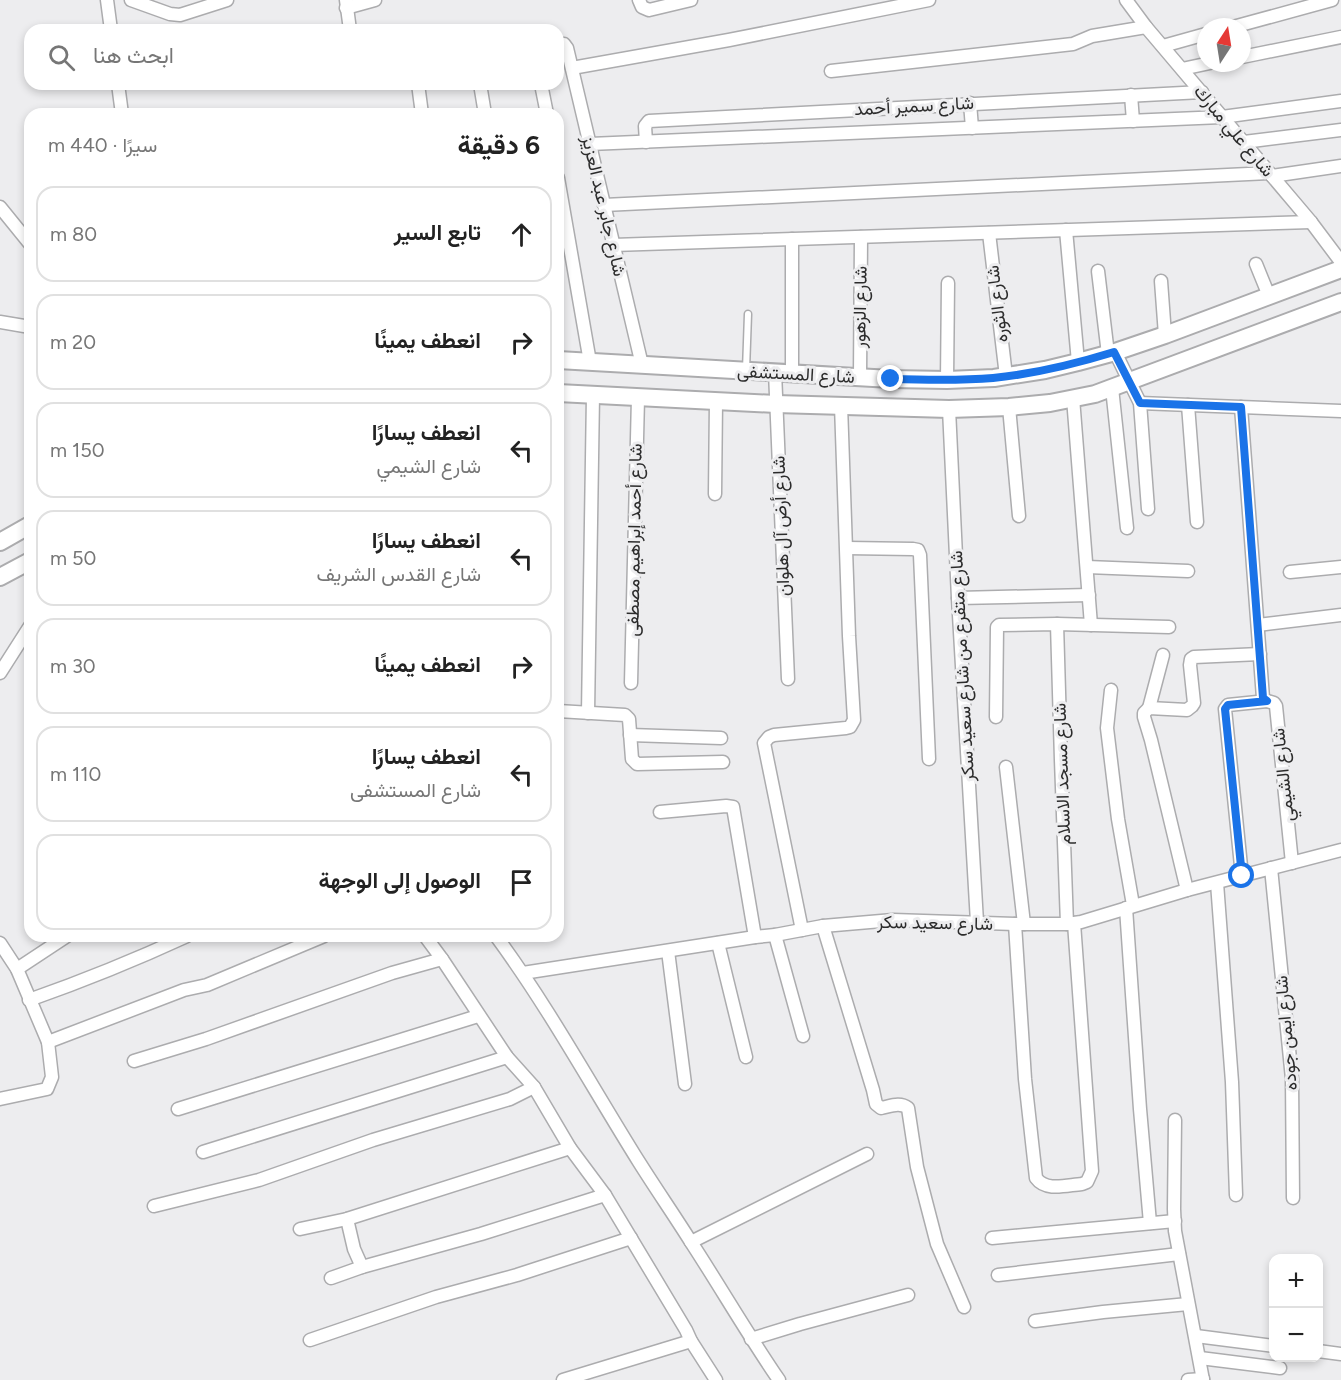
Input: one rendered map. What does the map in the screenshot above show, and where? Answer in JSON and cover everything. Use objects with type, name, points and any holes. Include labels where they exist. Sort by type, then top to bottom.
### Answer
[{"type":"street","points":[[107,0],[110,24]]},
{"type":"street","points":[[131,0],[170,14],[180,15],[228,0]]},
{"type":"street","points":[[349,24],[346,4],[375,0]]},
{"type":"street","points":[[639,0],[642,7],[650,10],[692,0]]},
{"type":"street","points":[[572,68],[729,40],[928,0]]},
{"type":"street","name":"شارع علي مبارك","points":[[1126,0],[1146,27],[1311,222],[1341,262]]},
{"type":"street","points":[[1251,22],[1332,0]]},
{"type":"street","points":[[831,70],[1073,44],[1092,36],[1146,27]]},
{"type":"street","points":[[1251,55],[1341,36]]},
{"type":"street","points":[[1163,46],[1197,37]]},
{"type":"street","name":"شارع جابر عبد العزيز","points":[[564,50],[572,68],[642,365]]},
{"type":"street","points":[[1182,69],[1197,66]]},
{"type":"street","points":[[119,90],[121,108]]},
{"type":"street","points":[[419,90],[421,108]]},
{"type":"street","points":[[481,90],[484,108]]},
{"type":"street","points":[[543,90],[546,108]]},
{"type":"street","name":"شارع سمير أحمد","points":[[646,142],[645,126],[649,121],[1202,92]]},
{"type":"street","points":[[1131,95],[1133,121]]},
{"type":"street","points":[[590,144],[1222,117],[1341,101]]},
{"type":"street","points":[[970,103],[972,128]]},
{"type":"street","points":[[1244,142],[1341,130]]},
{"type":"street","points":[[604,205],[1271,174],[1341,166]]},
{"type":"street","points":[[0,207],[24,237]]},
{"type":"street","points":[[564,212],[590,362]]},
{"type":"street","points":[[613,244],[1311,222]]},
{"type":"street","points":[[1066,230],[1078,362]]},
{"type":"street","name":"شارع الثوره","points":[[989,233],[1006,376]]},
{"type":"street","name":"شارع الزهور","points":[[860,378],[861,237]]},
{"type":"street","name":"شارع أرض آل هلوان","points":[[788,679],[776,404],[784,373],[792,239]]},
{"type":"street","points":[[1256,264],[1269,296]]},
{"type":"street","name":"شارع المستشفى","points":[[564,360],[860,378],[947,380],[1006,376],[1045,370],[1111,353],[1341,269]]},
{"type":"street","points":[[1098,271],[1111,353],[1140,403],[1148,509]]},
{"type":"street","points":[[1161,281],[1165,335]]},
{"type":"street","points":[[947,380],[948,283]]},
{"type":"street","name":"شارع المستشفى","points":[[564,393],[776,404],[949,409],[1050,403],[1095,394],[1341,302]]},
{"type":"street","points":[[0,322],[24,326]]},
{"type":"street","points":[[1112,388],[1127,528]]},
{"type":"street","points":[[588,713],[593,395]]},
{"type":"street","name":"شارع أحمد إبراهيم مصطفى","points":[[631,683],[638,398]]},
{"type":"street","points":[[1073,398],[1091,625]]},
{"type":"street","points":[[715,494],[716,401]]},
{"type":"street","points":[[1140,403],[1341,411]]},
{"type":"street","points":[[802,930],[764,743],[774,735],[850,727],[854,720],[841,405]]},
{"type":"street","points":[[1188,405],[1197,522]]},
{"type":"street","points":[[1009,407],[1019,516]]},
{"type":"street","name":"شارع الشيمي","points":[[1241,407],[1263,698],[1274,703],[1276,708],[1292,863]]},
{"type":"street","name":"شارع متفرع من شارع سعيد سكر","points":[[949,409],[977,922]]},
{"type":"street","points":[[0,542],[24,528]]},
{"type":"street","points":[[847,548],[913,549],[918,550],[920,555],[929,759]]},
{"type":"street","points":[[0,577],[24,564]]},
{"type":"street","points":[[1087,567],[1188,571]]},
{"type":"street","points":[[1290,572],[1341,567]]},
{"type":"street","points":[[958,598],[1089,596]]},
{"type":"street","points":[[1258,625],[1341,615]]},
{"type":"street","name":"شارع مسجد الاسلام","points":[[1019,924],[1025,1079],[1036,1178],[1041,1184],[1049,1187],[1082,1184],[1087,1182],[1092,1171],[1070,923],[1060,760],[1057,624]]},
{"type":"street","points":[[996,717],[998,627],[1001,625],[1169,627]]},
{"type":"street","points":[[0,673],[24,635]]},
{"type":"street","points":[[1149,708],[1187,710],[1192,706],[1194,703],[1190,665],[1194,657],[1260,654]]},
{"type":"street","points":[[1163,655],[1149,708],[1144,713],[1144,717],[1187,890]]},
{"type":"street","points":[[1111,690],[1107,729],[1129,906],[1140,1109],[1150,1223]]},
{"type":"street","points":[[1242,876],[1225,709],[1228,705],[1267,701]]},
{"type":"street","points":[[564,711],[625,715],[629,718],[632,759],[639,765],[723,762]]},
{"type":"street","points":[[630,735],[721,738]]},
{"type":"street","points":[[1006,767],[1019,924]]},
{"type":"street","points":[[660,812],[734,807],[755,937]]},
{"type":"street","name":"شارع سعيد سكر","points":[[523,973],[823,926],[893,920],[1019,924],[1070,923],[1341,850]]},
{"type":"street","name":"شارع ايمن جوده","points":[[1272,868],[1292,1079],[1293,1198]]},
{"type":"street","points":[[1217,883],[1232,1082],[1236,1195]]},
{"type":"street","points":[[823,926],[876,1104],[881,1108],[899,1104],[908,1108],[917,1167],[937,1244],[964,1306]]},
{"type":"street","points":[[775,935],[803,1036]]},
{"type":"street","points":[[17,969],[58,942]]},
{"type":"street","points":[[29,1000],[69,986],[174,942]]},
{"type":"street","points":[[48,1042],[184,990],[207,986],[310,942]]},
{"type":"street","points":[[429,942],[507,1057],[534,1087],[570,1148],[605,1195],[716,1380]]},
{"type":"street","points":[[500,942],[523,973],[639,1163],[779,1380]]},
{"type":"street","points":[[718,942],[746,1057]]},
{"type":"street","points":[[0,943],[17,969],[48,1042],[52,1077],[47,1089],[0,1099]]},
{"type":"street","points":[[668,951],[685,1084]]},
{"type":"street","points":[[134,1061],[206,1039],[392,973],[442,959]]},
{"type":"street","points":[[178,1109],[478,1016]]},
{"type":"street","points":[[203,1152],[507,1057]]},
{"type":"street","points":[[154,1206],[259,1180],[374,1140],[510,1099],[534,1087]]},
{"type":"street","points":[[1175,1120],[1175,1232],[1203,1380],[1188,1380]]},
{"type":"street","points":[[300,1229],[347,1219],[570,1148]]},
{"type":"street","points":[[691,1242],[867,1154]]},
{"type":"street","points":[[331,1278],[605,1195]]},
{"type":"street","points":[[347,1219],[354,1249],[362,1267]]},
{"type":"street","points":[[992,1238],[1175,1221]]},
{"type":"street","points":[[310,1340],[436,1297],[517,1275],[631,1238]]},
{"type":"street","points":[[998,1275],[1179,1254]]},
{"type":"street","points":[[751,1339],[908,1295]]},
{"type":"street","points":[[1035,1321],[1188,1304]]},
{"type":"street","points":[[1196,1336],[1269,1345]]},
{"type":"street","points":[[563,1380],[691,1341]]},
{"type":"street","points":[[1323,1352],[1341,1354]]},
{"type":"street","points":[[1200,1358],[1280,1368]]},
{"type":"lane","points":[[746,371],[748,314]]},
{"type":"route","points":[[891,379],[994,378],[1045,370],[1114,352],[1140,403],[1241,407],[1263,698],[1267,701],[1228,705],[1224,711],[1242,876]]}]
